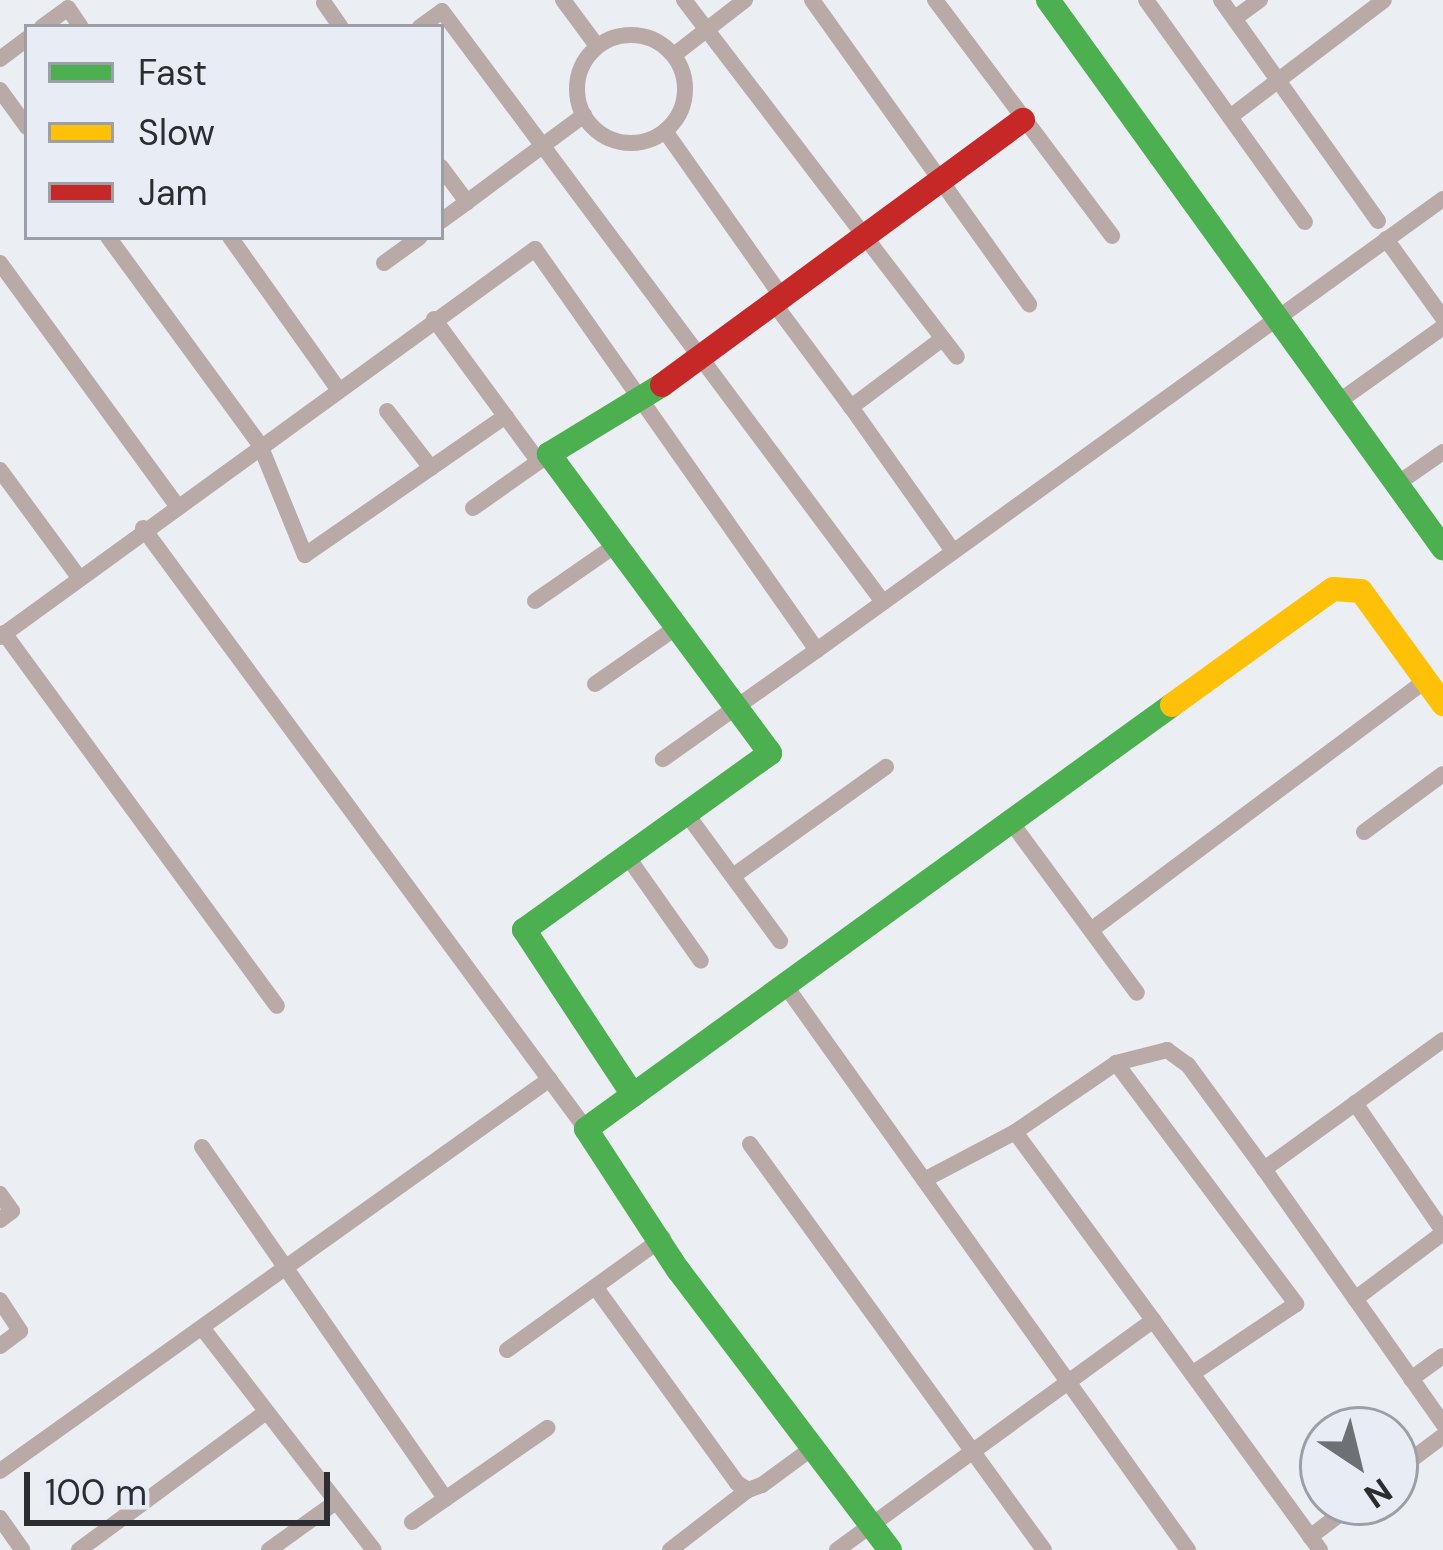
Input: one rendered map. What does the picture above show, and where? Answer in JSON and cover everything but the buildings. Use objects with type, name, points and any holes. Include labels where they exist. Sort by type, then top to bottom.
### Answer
[{"type":"street","points":[[563,0],[597,46]]},
{"type":"street","points":[[684,0],[957,357]]},
{"type":"street","points":[[674,55],[745,0]]},
{"type":"street","points":[[812,0],[946,178],[1029,304]]},
{"type":"street","points":[[934,0],[1112,236]]},
{"type":"street","points":[[1048,0],[1443,548]]},
{"type":"street","points":[[1146,0],[1305,222]]},
{"type":"street","points":[[1221,0],[1378,220]]},
{"type":"street","points":[[1234,18],[1260,0]]},
{"type":"street","points":[[1230,117],[1384,0]]},
{"type":"street","points":[[324,3],[339,24]]},
{"type":"street","points":[[46,24],[68,8],[79,24]]},
{"type":"street","points":[[424,24],[442,11],[699,362],[883,602]]},
{"type":"street","points":[[646,36],[674,55],[686,86],[665,131],[630,143],[596,130],[584,115],[577,86],[597,46],[646,36]]},
{"type":"street","points":[[0,90],[24,123]]},
{"type":"street","points":[[444,219],[584,115]]},
{"type":"street","points":[[473,508],[638,395],[699,362],[1023,120]]},
{"type":"street","points":[[665,131],[953,551]]},
{"type":"street","points":[[444,170],[467,202]]},
{"type":"street","points":[[663,759],[1443,199]]},
{"type":"street","points":[[1338,402],[1443,322],[1385,239]]},
{"type":"street","points":[[110,240],[260,445],[305,555],[506,416]]},
{"type":"street","points":[[232,240],[336,386]]},
{"type":"street","points":[[384,263],[416,240]]},
{"type":"street","points":[[277,1006],[2,635],[336,386],[536,249],[817,650]]},
{"type":"street","points":[[0,263],[176,504]]},
{"type":"street","points":[[434,319],[506,416],[616,544],[770,753],[524,930],[633,1095]]},
{"type":"street","points":[[850,407],[943,339]]},
{"type":"street","points":[[387,410],[431,468]]},
{"type":"street","points":[[1397,484],[1443,452]]},
{"type":"street","points":[[0,470],[78,576]]},
{"type":"street","points":[[143,528],[550,1079],[662,1238],[678,1270],[890,1550]]},
{"type":"street","points":[[536,602],[616,544]]},
{"type":"street","points":[[586,1129],[1333,590],[1361,591],[1443,704]]},
{"type":"street","points":[[595,685],[676,627]]},
{"type":"street","points":[[1091,930],[1426,680]]},
{"type":"street","points":[[733,876],[886,767]]},
{"type":"street","points":[[1364,832],[1443,774]]},
{"type":"street","points":[[686,813],[780,940]]},
{"type":"street","points":[[1011,822],[1137,993]]},
{"type":"street","points":[[627,856],[701,961]]},
{"type":"street","points":[[785,985],[1188,1550]]},
{"type":"street","points":[[1264,1168],[1443,1040]]},
{"type":"street","points":[[924,1180],[1015,1132],[1116,1063],[1167,1051],[1188,1065],[1443,1424]]},
{"type":"street","points":[[1116,1063],[1295,1304],[1192,1374]]},
{"type":"street","points":[[0,1471],[550,1079]]},
{"type":"street","points":[[1355,1103],[1443,1232],[1355,1299]]},
{"type":"street","points":[[1015,1132],[1315,1543]]},
{"type":"street","points":[[750,1144],[1044,1550]]},
{"type":"street","points":[[202,1148],[446,1498]]},
{"type":"street","points":[[0,1194],[12,1211],[0,1220]]},
{"type":"street","points":[[507,1350],[662,1238]]},
{"type":"street","points":[[596,1288],[748,1490]]},
{"type":"street","points":[[0,1300],[20,1331],[0,1346]]},
{"type":"street","points":[[837,1550],[1153,1320]]},
{"type":"street","points":[[203,1329],[332,1504],[374,1550]]},
{"type":"street","points":[[1411,1379],[1443,1356]]},
{"type":"street","points":[[79,1550],[265,1413]]},
{"type":"street","points":[[412,1522],[548,1428]]},
{"type":"street","points":[[670,1550],[815,1446]]},
{"type":"street","points":[[269,1550],[332,1504]]},
{"type":"street","points":[[0,1518],[22,1550]]},
{"type":"traffic: fast","points":[[1048,0],[1443,548]]},
{"type":"traffic: fast","points":[[633,1095],[524,930],[770,753],[549,454],[662,385]]},
{"type":"traffic: fast","points":[[890,1550],[678,1270],[586,1129],[1172,705]]},
{"type":"traffic: slow","points":[[1172,705],[1333,589],[1361,591],[1443,704]]},
{"type":"traffic: jam","points":[[662,385],[1023,120]]}]
